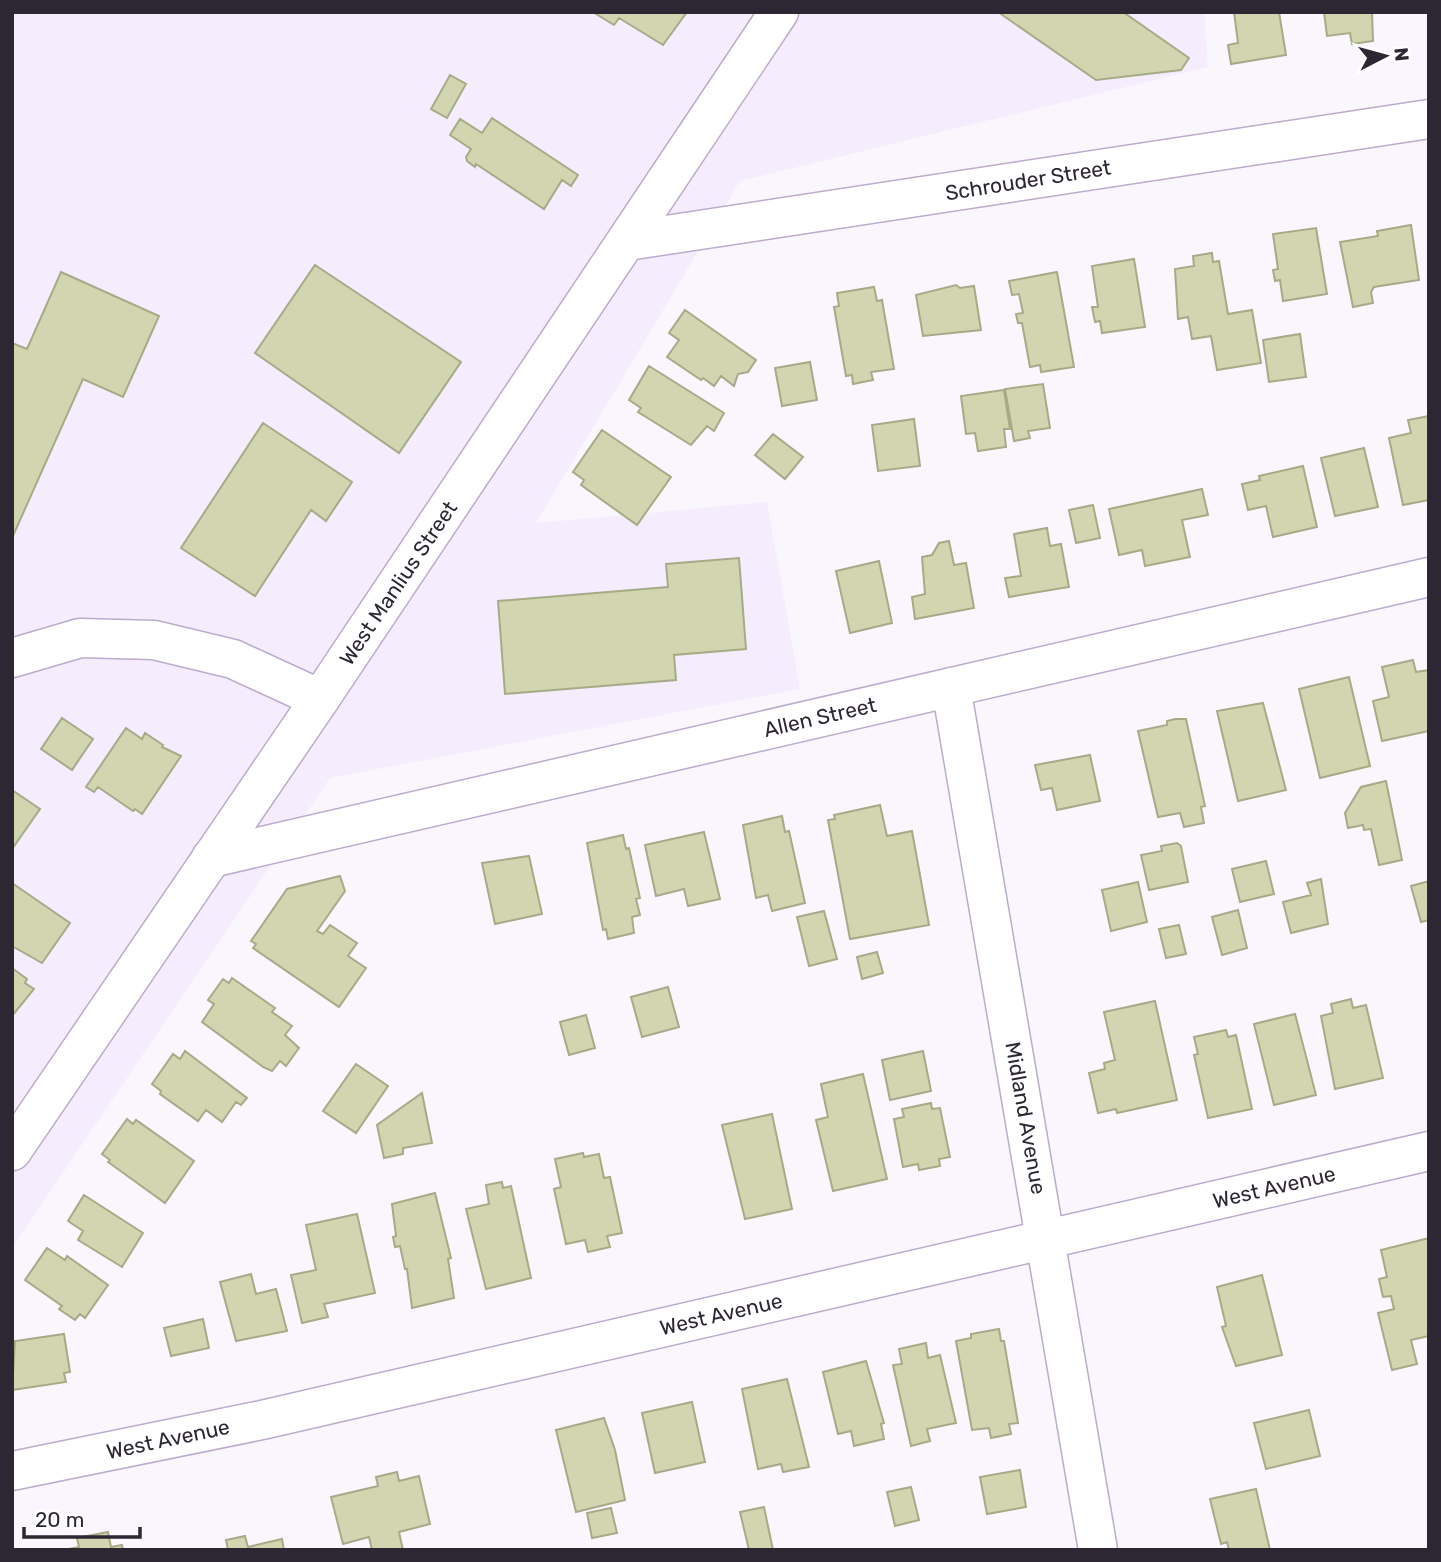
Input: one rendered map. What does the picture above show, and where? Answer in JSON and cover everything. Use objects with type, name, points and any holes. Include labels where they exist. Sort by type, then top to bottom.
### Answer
[{"type":"street","name":"West Manlius Street","points":[[12,1151],[320,699],[779,12]]},
{"type":"street","name":"Schrouder Street","points":[[627,241],[1429,119]]},
{"type":"street","name":"Allen Street","points":[[211,858],[1429,577]]},
{"type":"street","points":[[12,658],[79,638],[154,639],[233,659],[320,699]]},
{"type":"street","name":"Midland Avenue","points":[[951,687],[1047,1238],[1098,1550]]},
{"type":"street","name":"West Avenue","points":[[12,1471],[275,1417],[1429,1151]]},
{"type":"shaded area","points":[[12,12],[1204,12],[1208,67],[740,181],[536,523],[767,502],[800,689],[330,778],[12,1248]]},
{"type":"building","points":[[593,12],[687,12],[663,45],[619,18],[614,25]]},
{"type":"building","points":[[998,12],[1123,12],[1189,58],[1181,70],[1096,80]]},
{"type":"building","points":[[1234,12],[1279,12],[1286,55],[1231,64],[1228,45],[1238,43]]},
{"type":"building","points":[[1324,12],[1372,12],[1373,41],[1352,44],[1350,33],[1327,36]]},
{"type":"building","points":[[450,75],[466,84],[447,118],[431,109]]},
{"type":"building","points":[[492,118],[578,175],[571,186],[562,180],[544,209],[476,164],[475,167],[467,161],[466,157],[471,149],[450,135],[460,119],[482,133]]},
{"type":"building","points":[[1411,225],[1419,280],[1374,287],[1371,292],[1373,303],[1353,307],[1340,242],[1378,236],[1377,231]]},
{"type":"building","points":[[1316,228],[1327,294],[1283,301],[1280,280],[1275,281],[1273,270],[1278,269],[1273,234]]},
{"type":"building","points":[[1212,253],[1213,262],[1219,261],[1228,314],[1252,310],[1261,363],[1217,370],[1211,336],[1192,339],[1188,317],[1178,319],[1175,269],[1194,266],[1193,256]]},
{"type":"building","points":[[1134,259],[1145,327],[1102,333],[1100,321],[1095,322],[1092,307],[1098,307],[1092,266]]},
{"type":"building","points":[[315,265],[461,362],[399,453],[255,353]]},
{"type":"building","points":[[61,272],[159,316],[123,397],[83,379],[12,538],[12,343],[27,349]]},
{"type":"building","points":[[1057,272],[1074,367],[1041,372],[1040,365],[1030,367],[1022,323],[1018,323],[1016,314],[1023,313],[1019,294],[1012,295],[1009,281]]},
{"type":"building","points":[[956,285],[960,288],[974,286],[981,330],[923,336],[916,295]]},
{"type":"building","points":[[874,287],[877,301],[882,300],[894,369],[871,372],[873,380],[853,384],[852,375],[846,376],[834,307],[839,306],[837,293]]},
{"type":"building","points":[[685,310],[756,360],[748,372],[738,374],[734,386],[721,376],[714,386],[667,357],[679,340],[669,333]]},
{"type":"building","points":[[1300,334],[1306,377],[1269,382],[1263,340]]},
{"type":"building","points":[[810,362],[817,400],[782,406],[775,368]]},
{"type":"building","points":[[649,366],[724,413],[714,431],[707,426],[691,445],[638,412],[641,408],[629,400]]},
{"type":"building","points":[[1043,384],[1050,428],[1028,431],[1030,438],[1014,441],[1005,389]]},
{"type":"building","points":[[1004,390],[1010,429],[1004,429],[1006,447],[978,451],[975,433],[966,434],[961,396]]},
{"type":"building","points":[[1429,416],[1429,500],[1403,505],[1389,438],[1411,433],[1408,420]]},
{"type":"building","points":[[914,419],[920,466],[878,471],[872,425]]},
{"type":"building","points":[[263,423],[352,482],[326,521],[311,510],[255,596],[181,548]]},
{"type":"building","points":[[602,430],[671,477],[637,525],[581,485],[584,480],[573,472]]},
{"type":"building","points":[[773,434],[803,457],[785,479],[755,455]]},
{"type":"building","points":[[1364,448],[1378,507],[1335,516],[1321,458]]},
{"type":"building","points":[[1303,466],[1317,527],[1273,537],[1266,506],[1248,510],[1242,484],[1260,480],[1259,476]]},
{"type":"building","points":[[1202,489],[1208,515],[1182,520],[1190,557],[1145,566],[1142,550],[1119,555],[1109,509]]},
{"type":"building","points":[[1093,505],[1100,538],[1076,543],[1069,510]]},
{"type":"building","points":[[1047,528],[1050,546],[1061,544],[1069,587],[1009,597],[1005,578],[1021,576],[1014,534]]},
{"type":"building","points":[[949,541],[954,565],[966,563],[974,608],[915,619],[912,597],[925,594],[922,557],[932,555],[939,543]]},
{"type":"building","points":[[739,558],[746,649],[674,655],[676,680],[505,694],[498,601],[668,587],[666,564]]},
{"type":"building","points":[[879,561],[892,623],[850,633],[836,571]]},
{"type":"building","points":[[1413,660],[1416,672],[1429,670],[1429,731],[1382,741],[1373,701],[1389,697],[1382,667]]},
{"type":"building","points":[[1349,677],[1370,766],[1320,778],[1299,689]]},
{"type":"building","points":[[1263,703],[1286,790],[1238,801],[1217,711]]},
{"type":"building","points":[[62,718],[93,739],[72,770],[41,749]]},
{"type":"building","points":[[1186,719],[1205,806],[1201,807],[1204,823],[1184,827],[1180,813],[1158,817],[1138,731],[1167,725],[1167,721]]},
{"type":"building","points":[[126,728],[142,739],[145,733],[163,745],[162,747],[181,756],[142,814],[135,809],[133,811],[98,787],[94,792],[86,787]]},
{"type":"building","points":[[1090,755],[1100,801],[1057,810],[1052,788],[1041,790],[1035,765]]},
{"type":"building","points":[[1386,781],[1402,860],[1379,865],[1371,829],[1364,830],[1363,825],[1348,828],[1345,813],[1361,787]]},
{"type":"building","points":[[12,790],[40,809],[12,849]]},
{"type":"building","points":[[880,805],[887,836],[912,831],[929,925],[850,939],[828,820],[835,819],[834,815]]},
{"type":"building","points":[[782,816],[785,832],[789,831],[805,903],[772,911],[768,895],[756,898],[743,825]]},
{"type":"building","points":[[704,832],[720,899],[688,906],[684,889],[656,896],[645,845]]},
{"type":"building","points":[[623,835],[626,849],[629,848],[640,898],[636,899],[640,915],[632,917],[634,933],[608,939],[606,929],[603,930],[587,843]]},
{"type":"building","points":[[1177,843],[1181,846],[1188,882],[1149,890],[1141,855],[1162,851],[1161,846]]},
{"type":"building","points":[[529,856],[542,914],[495,924],[482,863]]},
{"type":"building","points":[[1266,861],[1274,894],[1240,902],[1232,869]]},
{"type":"building","points":[[340,876],[345,891],[317,931],[323,934],[330,925],[357,943],[348,956],[366,968],[339,1007],[253,948],[256,944],[251,941],[287,889]]},
{"type":"building","points":[[1321,879],[1328,924],[1291,933],[1283,902],[1311,895],[1307,883]]},
{"type":"building","points":[[1429,881],[1429,920],[1421,922],[1411,886]]},
{"type":"building","points":[[1138,882],[1147,922],[1111,931],[1102,890]]},
{"type":"building","points":[[12,883],[70,923],[42,963],[12,946]]},
{"type":"building","points":[[1238,910],[1247,948],[1222,955],[1212,917]]},
{"type":"building","points":[[824,911],[837,959],[809,966],[797,917]]},
{"type":"building","points":[[1179,925],[1186,954],[1166,958],[1159,929]]},
{"type":"building","points":[[877,952],[883,973],[862,979],[857,957]]},
{"type":"building","points":[[12,968],[27,979],[25,983],[34,989],[12,1016]]},
{"type":"building","points":[[232,978],[275,1008],[272,1012],[292,1026],[285,1035],[299,1048],[286,1066],[280,1061],[272,1071],[263,1067],[202,1022],[214,1004],[208,1000],[223,979],[229,983]]},
{"type":"building","points":[[668,987],[679,1027],[642,1037],[631,997]]},
{"type":"building","points":[[1351,999],[1353,1008],[1366,1005],[1383,1078],[1335,1089],[1321,1016],[1333,1013],[1331,1004]]},
{"type":"building","points":[[1155,1001],[1177,1100],[1117,1113],[1116,1109],[1098,1113],[1089,1073],[1105,1069],[1104,1063],[1115,1060],[1104,1012]]},
{"type":"building","points":[[1295,1014],[1316,1095],[1274,1105],[1254,1024]]},
{"type":"building","points":[[586,1015],[595,1048],[569,1055],[560,1022]]},
{"type":"building","points":[[1226,1030],[1228,1037],[1236,1035],[1252,1109],[1208,1118],[1194,1055],[1198,1054],[1194,1037]]},
{"type":"building","points":[[185,1051],[247,1098],[241,1105],[236,1102],[222,1122],[206,1110],[198,1121],[160,1094],[161,1091],[152,1084],[173,1054],[180,1059]]},
{"type":"building","points":[[923,1051],[931,1091],[890,1100],[882,1060]]},
{"type":"building","points":[[356,1064],[388,1086],[356,1133],[323,1111]]},
{"type":"building","points":[[863,1074],[887,1179],[833,1191],[816,1120],[828,1117],[821,1084]]},
{"type":"building","points":[[422,1093],[432,1143],[403,1148],[403,1154],[384,1158],[377,1125]]},
{"type":"building","points":[[931,1103],[932,1109],[940,1108],[950,1157],[939,1159],[940,1166],[919,1170],[918,1164],[903,1167],[894,1119],[904,1117],[902,1109]]},
{"type":"building","points":[[772,1114],[792,1209],[745,1219],[722,1125]]},
{"type":"building","points":[[127,1119],[133,1124],[136,1120],[194,1161],[165,1203],[108,1162],[110,1160],[102,1154]]},
{"type":"building","points":[[583,1153],[584,1157],[599,1154],[604,1178],[610,1177],[622,1233],[607,1236],[610,1247],[588,1252],[585,1240],[566,1244],[554,1189],[561,1187],[555,1159]]},
{"type":"building","points":[[502,1182],[503,1188],[511,1186],[531,1278],[486,1289],[466,1209],[489,1204],[486,1185]]},
{"type":"building","points":[[435,1193],[451,1258],[448,1259],[454,1298],[412,1308],[407,1269],[400,1246],[395,1247],[393,1237],[396,1236],[392,1204]]},
{"type":"building","points":[[84,1195],[143,1233],[122,1267],[78,1240],[83,1231],[68,1221]]},
{"type":"building","points":[[357,1214],[375,1293],[324,1304],[328,1317],[302,1323],[291,1275],[316,1270],[306,1225]]},
{"type":"building","points":[[1429,1238],[1429,1336],[1411,1340],[1417,1364],[1392,1370],[1378,1313],[1394,1309],[1391,1296],[1383,1297],[1379,1279],[1387,1277],[1381,1250]]},
{"type":"building","points":[[47,1248],[65,1260],[67,1256],[108,1285],[85,1318],[80,1314],[75,1320],[59,1309],[62,1306],[25,1280]]},
{"type":"building","points":[[251,1274],[256,1294],[276,1289],[287,1331],[236,1341],[220,1282]]},
{"type":"building","points":[[1262,1275],[1282,1355],[1236,1366],[1222,1327],[1226,1326],[1217,1287]]},
{"type":"building","points":[[203,1319],[209,1348],[171,1356],[164,1328]]},
{"type":"building","points":[[999,1329],[1001,1341],[1004,1341],[1018,1423],[1009,1424],[1011,1434],[991,1438],[989,1428],[972,1430],[956,1341],[971,1338],[971,1334]]},
{"type":"building","points":[[64,1334],[70,1372],[64,1373],[66,1382],[12,1390],[15,1341]]},
{"type":"building","points":[[926,1343],[928,1358],[940,1355],[956,1423],[927,1429],[930,1441],[911,1446],[893,1365],[902,1364],[899,1349]]},
{"type":"building","points":[[866,1361],[884,1423],[881,1424],[884,1439],[854,1446],[851,1431],[838,1434],[823,1372]]},
{"type":"building","points":[[787,1379],[809,1467],[783,1472],[781,1464],[758,1469],[742,1389]]},
{"type":"building","points":[[692,1402],[705,1462],[655,1473],[642,1413]]},
{"type":"building","points":[[1309,1410],[1320,1456],[1266,1469],[1254,1423]]},
{"type":"building","points":[[604,1418],[615,1450],[625,1500],[576,1512],[556,1430]]},
{"type":"building","points":[[1020,1470],[1026,1507],[987,1514],[980,1477]]},
{"type":"building","points":[[397,1472],[399,1481],[419,1476],[430,1524],[399,1532],[403,1550],[372,1550],[369,1537],[343,1544],[331,1497],[378,1486],[376,1477]]},
{"type":"building","points":[[911,1487],[919,1520],[895,1526],[887,1492]]},
{"type":"building","points":[[1256,1489],[1270,1550],[1229,1550],[1227,1542],[1221,1544],[1210,1499]]},
{"type":"building","points":[[764,1507],[773,1550],[749,1550],[740,1512]]},
{"type":"building","points":[[611,1508],[617,1533],[592,1538],[587,1513]]},
{"type":"building","points":[[108,1532],[111,1547],[122,1545],[123,1550],[64,1550],[79,1547],[77,1538]]},
{"type":"building","points":[[245,1536],[248,1547],[282,1539],[284,1550],[228,1550],[226,1540]]}]
